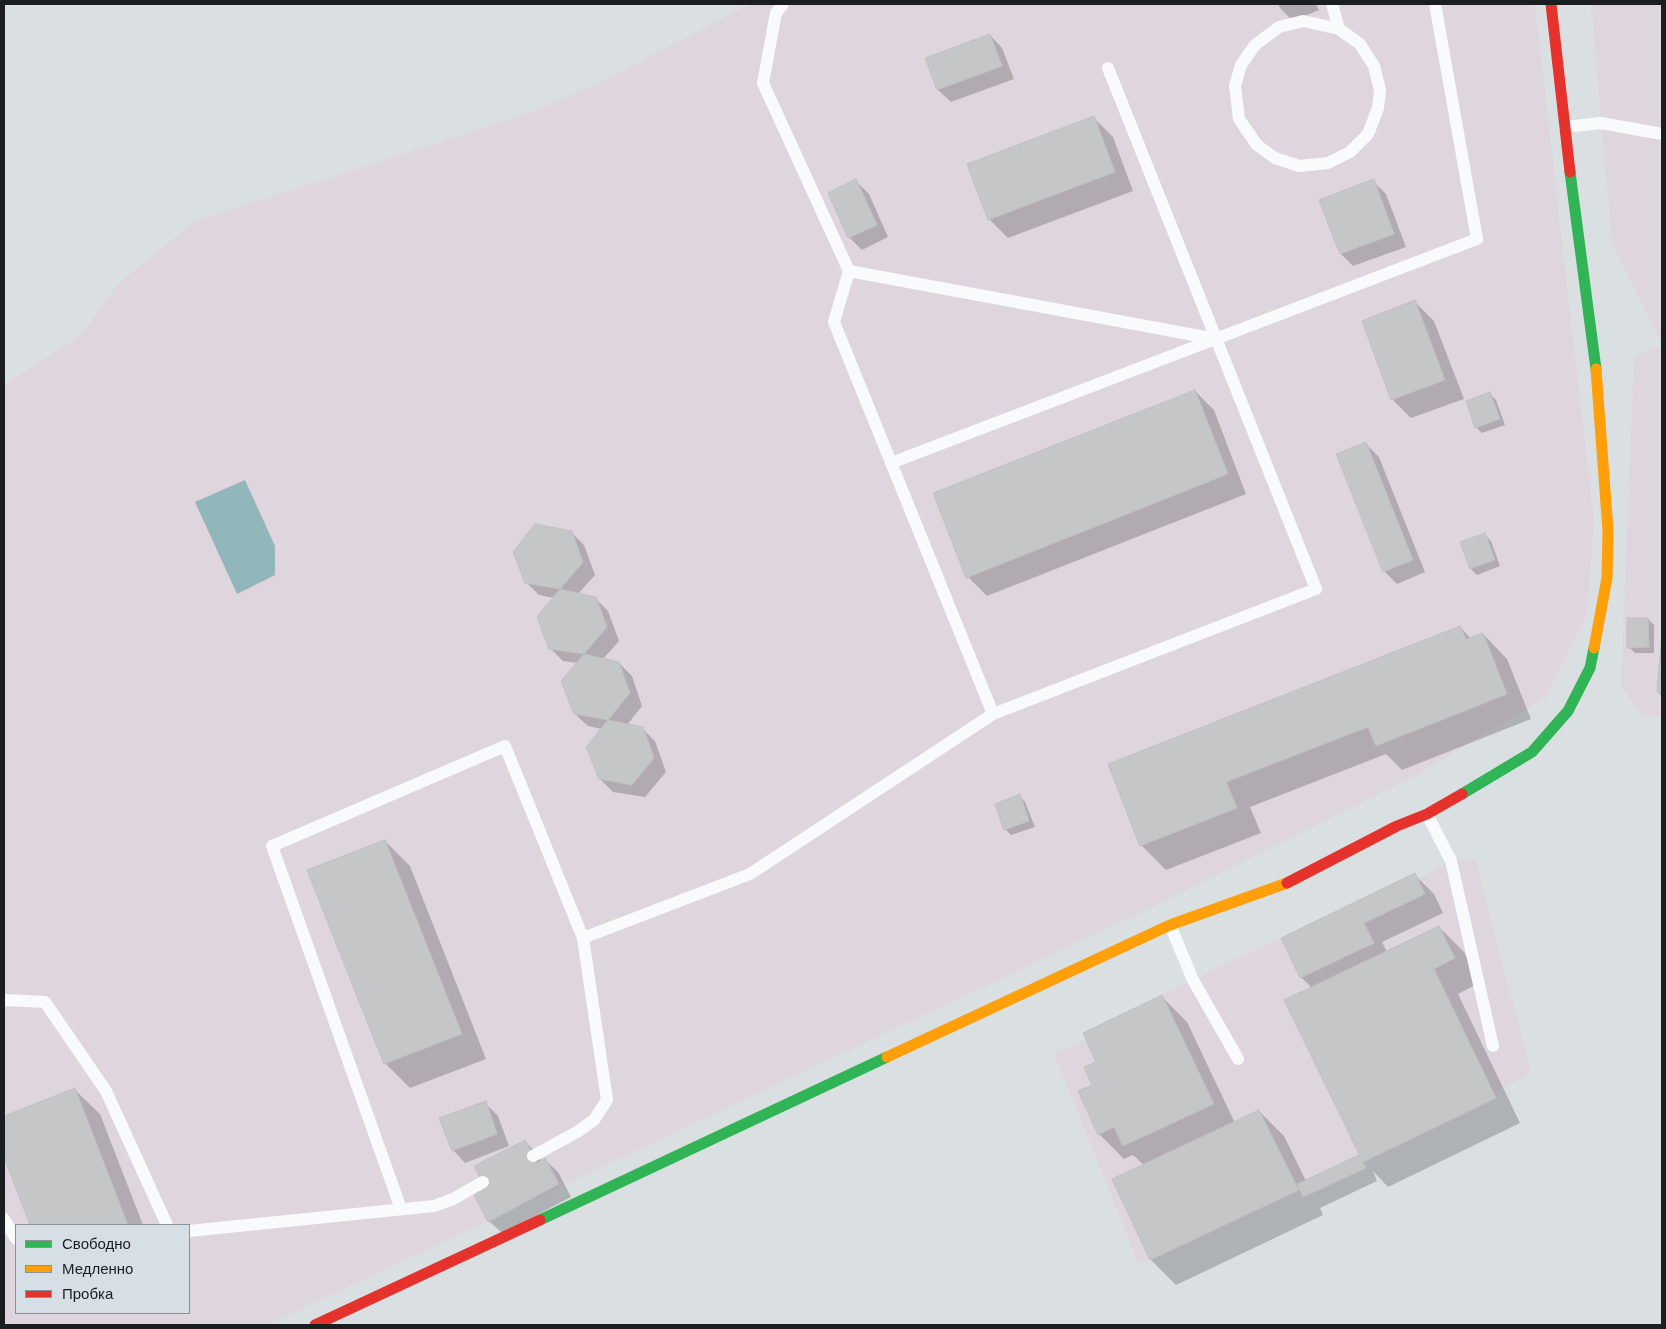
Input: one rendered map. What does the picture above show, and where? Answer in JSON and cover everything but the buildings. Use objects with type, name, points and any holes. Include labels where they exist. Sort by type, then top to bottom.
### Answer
[{"type":"street","points":[[315,1325],[1170,925],[1284,885],[1397,826],[1426,814],[1532,752],[1568,711],[1590,668],[1607,578],[1608,531],[1596,365],[1551,4]]},
{"type":"lane","points":[[783,4],[776,12],[763,83],[849,270],[834,322],[994,714]]},
{"type":"lane","points":[[1332,4],[1339,29],[1360,44],[1374,66],[1380,90],[1378,108],[1368,134],[1350,152],[1328,163],[1299,166],[1275,158],[1257,145],[1240,119],[1236,86],[1241,65],[1254,45],[1278,27],[1303,21],[1339,29]]},
{"type":"lane","points":[[891,463],[1477,239],[1435,4]]},
{"type":"lane","points":[[583,938],[750,874],[994,714],[1316,589],[1108,68]]},
{"type":"lane","points":[[1565,128],[1601,123],[1662,134]]},
{"type":"lane","points":[[849,270],[1216,339]]},
{"type":"lane","points":[[401,1209],[272,846],[505,746],[583,938],[607,1100],[594,1120],[577,1132],[533,1156]]},
{"type":"lane","points":[[1426,814],[1451,861],[1493,1046]]},
{"type":"lane","points":[[1170,925],[1193,980],[1238,1059]]},
{"type":"lane","points":[[4,1000],[45,1002],[106,1091],[166,1224]]},
{"type":"lane","points":[[190,1231],[434,1206],[452,1199],[483,1182]]},
{"type":"lane","points":[[4,1219],[15,1237]]},
{"type":"shaded area","points":[[750,4],[1535,4],[1594,522],[1587,615],[1546,697],[1415,776],[1144,911],[267,1325],[4,1325],[4,385],[80,336],[119,283],[194,222],[529,113],[595,85]]},
{"type":"shaded area","points":[[1591,4],[1662,4],[1662,345],[1612,244]]},
{"type":"shaded area","points":[[1662,346],[1662,717],[1642,715],[1621,686],[1634,356]]},
{"type":"shaded area","points":[[1475,858],[1531,1073],[1494,1093],[1496,1098],[1363,1162],[1366,1168],[1303,1197],[1299,1190],[1150,1260],[1138,1262],[1054,1053],[1086,1040],[1083,1033],[1415,873],[1418,879],[1451,861]]},
{"type":"water","points":[[245,480],[275,546],[275,575],[237,594],[195,502]]},
{"type":"traffic: fast","points":[[1570,172],[1596,369]]},
{"type":"traffic: fast","points":[[1462,794],[1532,752],[1568,711],[1590,668],[1594,648]]},
{"type":"traffic: fast","points":[[540,1220],[887,1057]]},
{"type":"traffic: slow","points":[[1594,648],[1607,578],[1608,531],[1596,369]]},
{"type":"traffic: slow","points":[[887,1057],[1170,925],[1287,883]]},
{"type":"traffic: jam","points":[[1551,4],[1570,172]]},
{"type":"traffic: jam","points":[[1287,883],[1397,826],[1427,814],[1462,794]]},
{"type":"traffic: jam","points":[[315,1325],[540,1220]]}]
